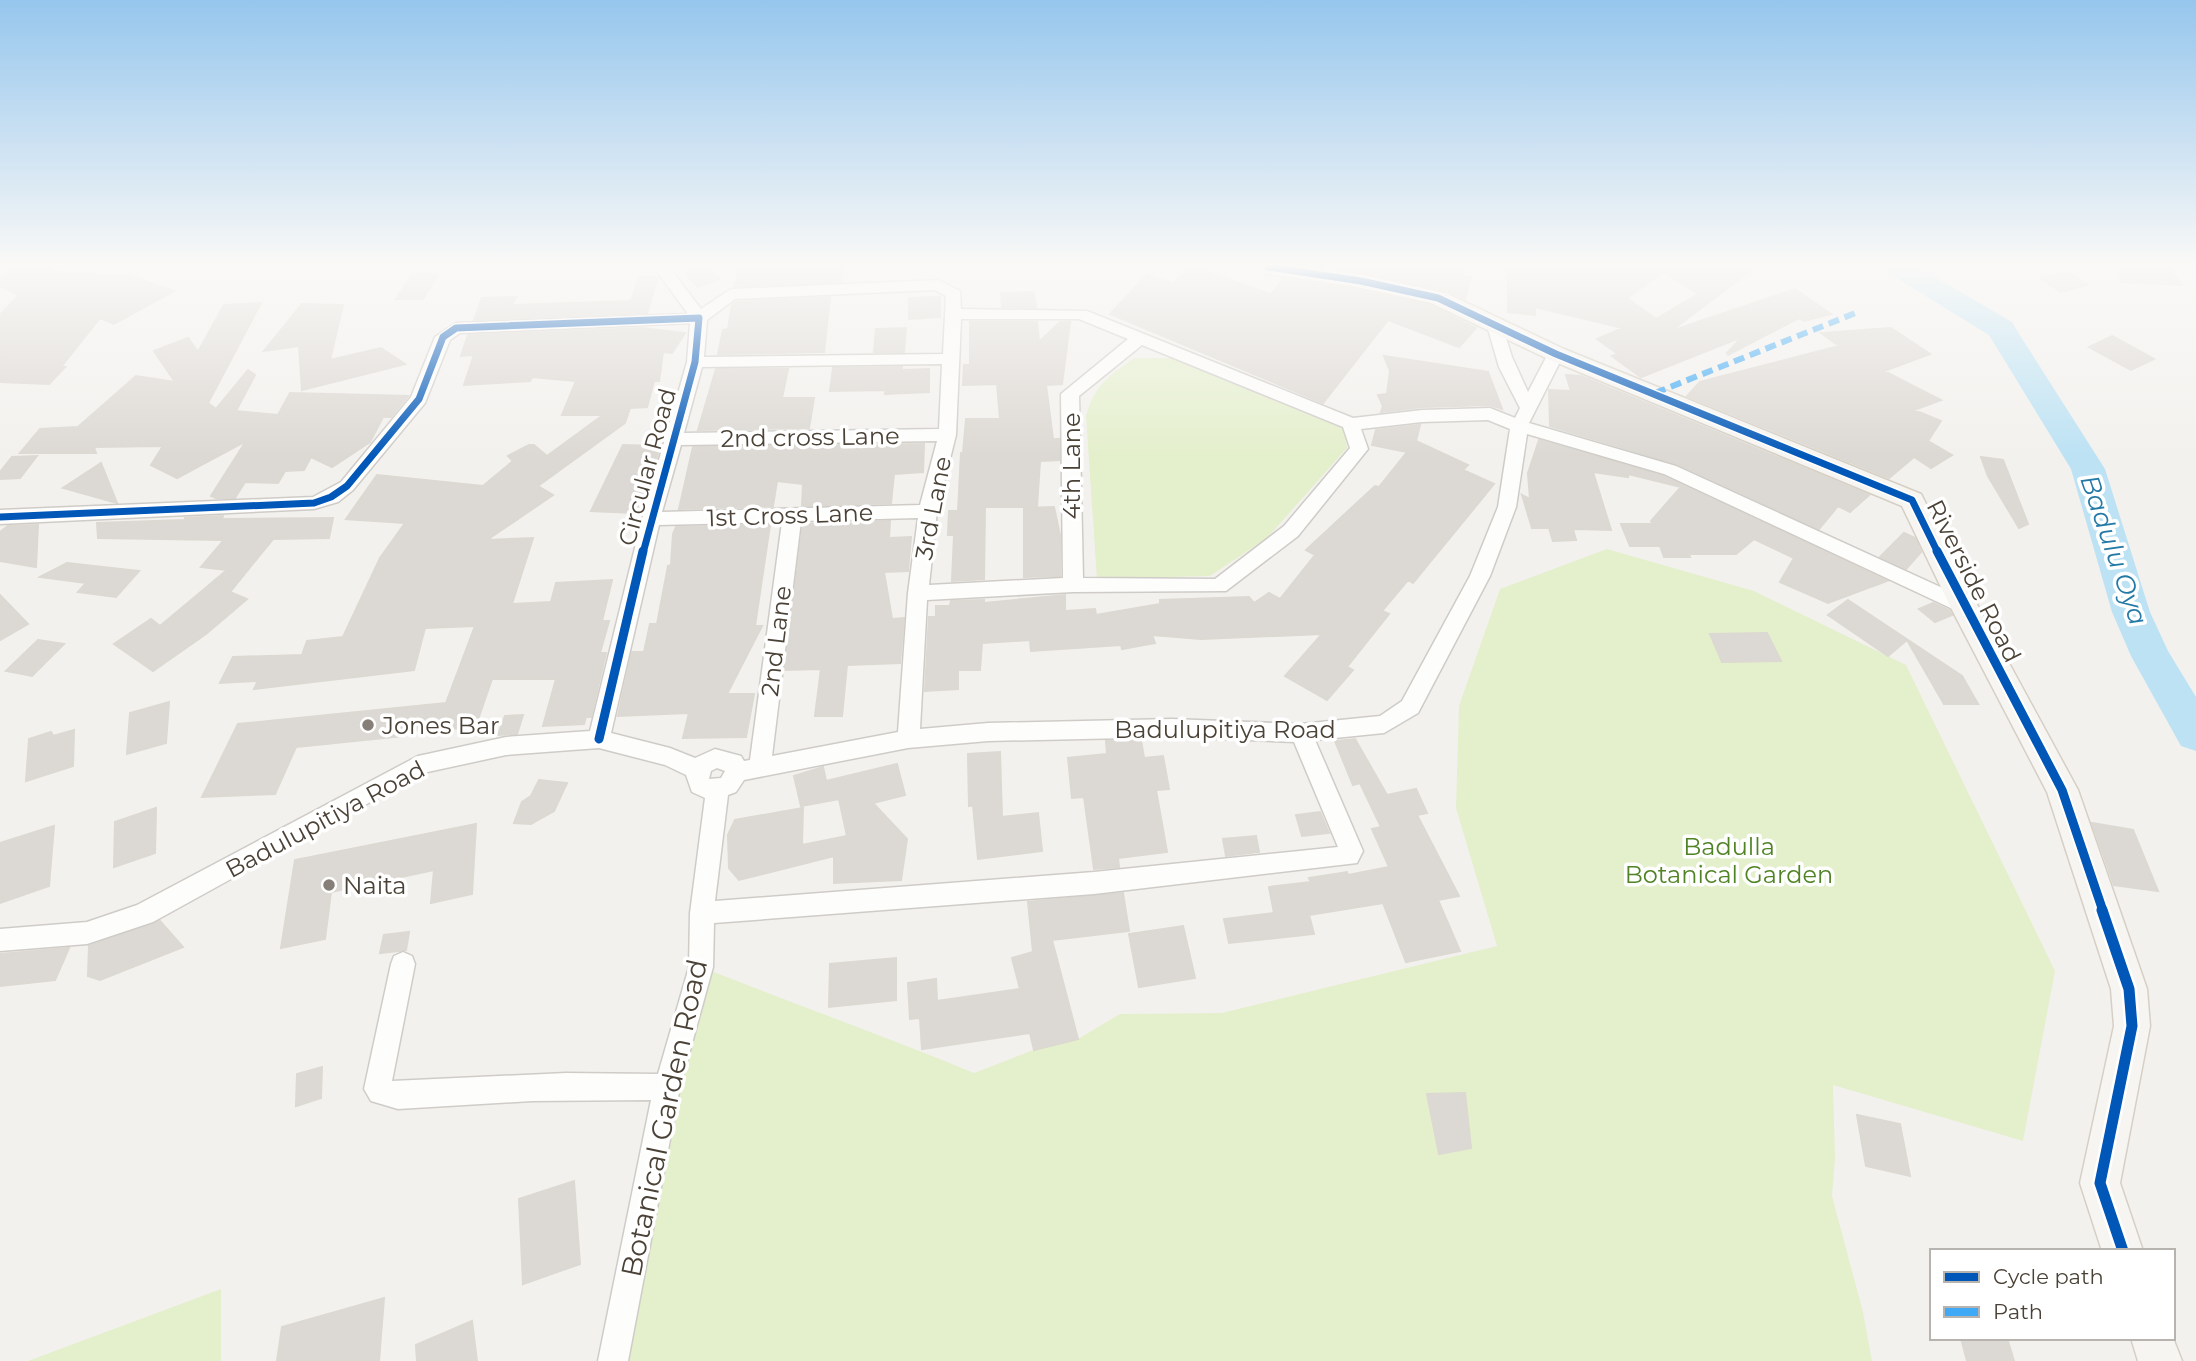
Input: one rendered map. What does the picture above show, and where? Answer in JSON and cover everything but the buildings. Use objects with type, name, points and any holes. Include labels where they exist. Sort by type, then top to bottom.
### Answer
[{"type":"street","points":[[0,517],[314,503],[331,497],[347,486],[419,399],[443,337],[452,331]]},
{"type":"street","name":"Circular Road","points":[[599,739],[651,519],[695,362],[698,331]]},
{"type":"street","name":"3rd Lane","points":[[908,739],[918,593],[928,511],[947,435],[952,331]]},
{"type":"street","points":[[1122,331],[1350,424],[1422,416],[1490,414],[1524,417],[1670,470],[1964,606]]},
{"type":"street","points":[[1496,331],[1499,348],[1524,417]]},
{"type":"street","name":"Riverside Road","points":[[1510,331],[1556,354],[1912,500],[1964,606],[2062,790],[2129,989],[2132,1026],[2100,1183],[2122,1249]]},
{"type":"street","name":"4th Lane","points":[[1073,585],[1070,394],[1140,338]]},
{"type":"street","name":"Badulupitiya Road","points":[[0,940],[87,933],[144,914],[418,765],[506,746],[599,739],[670,757],[698,769],[699,785],[717,790],[728,785],[737,772],[908,739],[1027,730],[1172,728],[1301,733],[1384,724],[1410,707],[1480,576],[1507,507],[1524,417],[1556,354]]},
{"type":"street","points":[[695,362],[951,359]]},
{"type":"street","points":[[918,593],[1073,585],[1219,586],[1291,531],[1359,449],[1350,424]]},
{"type":"street","name":"2nd cross Lane","points":[[674,439],[947,435]]},
{"type":"street","name":"1st Cross Lane","points":[[651,519],[928,511]]},
{"type":"street","name":"2nd Lane","points":[[760,766],[792,515]]},
{"type":"street","points":[[702,913],[1094,883],[1349,856],[1351,851],[1301,733]]},
{"type":"street","points":[[698,769],[708,761],[722,758],[733,762],[737,772]]},
{"type":"street","name":"Botanical Garden Road","points":[[613,1361],[667,1087],[701,967],[702,913],[717,790]]},
{"type":"street","points":[[403,964],[377,1088],[380,1092],[398,1096],[533,1086],[667,1087]]},
{"type":"street","points":[[2153,1340],[2160,1361]]},
{"type":"green space","points":[[1134,358],[1175,358],[1344,429],[1347,448],[1267,538],[1210,576],[1097,579],[1086,416],[1098,389]]},
{"type":"green space","name":"Badulla Botanical Garden","points":[[1607,549],[1754,591],[1906,665],[2055,971],[2023,1141],[1833,1085],[1835,1158],[1832,1196],[1863,1312],[1872,1361],[613,1361],[701,967],[974,1073],[1044,1046],[1078,1039],[1120,1014],[1222,1013],[1497,946],[1456,808],[1459,706],[1500,589]]},
{"type":"green space","points":[[221,1289],[221,1361],[28,1361]]},
{"type":"waterway","name":"Badulu Oya","points":[[2002,331],[2088,469],[2131,612],[2151,656],[2196,734]]},
{"type":"marked path","points":[[1655,393],[1810,331]]},
{"type":"cycle path","points":[[0,517],[314,503],[331,497],[347,486],[419,399],[443,337],[452,331]]},
{"type":"cycle path","points":[[599,739],[651,519],[695,362],[698,331]]},
{"type":"cycle path","points":[[1507,331],[1556,354],[1912,500],[1964,606],[2062,790],[2129,989],[2132,1026],[2100,1183],[2122,1249]]},
{"type":"place","name":"Jones Bar","points":[[368,725]]},
{"type":"place","name":"Naita","points":[[329,885]]}]
